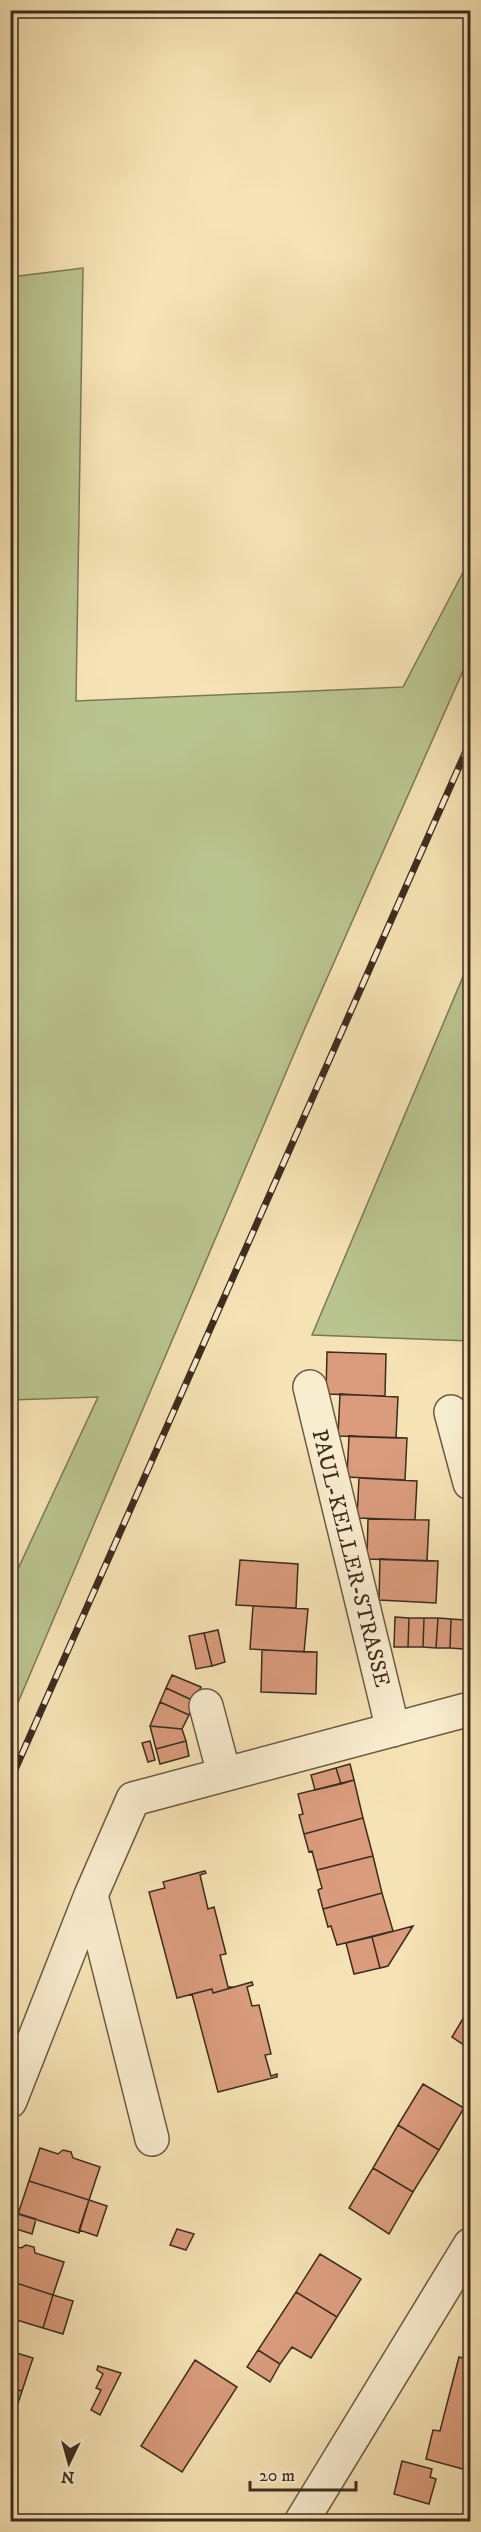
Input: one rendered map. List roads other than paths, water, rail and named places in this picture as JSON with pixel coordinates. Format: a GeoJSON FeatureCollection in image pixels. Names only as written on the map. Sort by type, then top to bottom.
{"type":"FeatureCollection","features":[{"type":"Feature","properties":{"kind":"street","name":"PAUL-KELLER-STRASSE"},"geometry":{"type":"LineString","coordinates":[[310,1387],[393,1730]]}},
{"type":"Feature","properties":{"kind":"street"},"geometry":{"type":"LineString","coordinates":[[451,1412],[471,1483]]}},
{"type":"Feature","properties":{"kind":"street"},"geometry":{"type":"LineString","coordinates":[[206,1706],[224,1774]]}},
{"type":"Feature","properties":{"kind":"street"},"geometry":{"type":"LineString","coordinates":[[10,2101],[91,1895],[133,1799],[471,1709]]}},
{"type":"Feature","properties":{"kind":"street"},"geometry":{"type":"LineString","coordinates":[[91,1895],[152,2139]]}},
{"type":"Feature","properties":{"kind":"street"},"geometry":{"type":"LineString","coordinates":[[301,2522],[471,2245]]}},
{"type":"Feature","properties":{"kind":"railway"},"geometry":{"type":"LineString","coordinates":[[10,1781],[470,742]]}}]}
